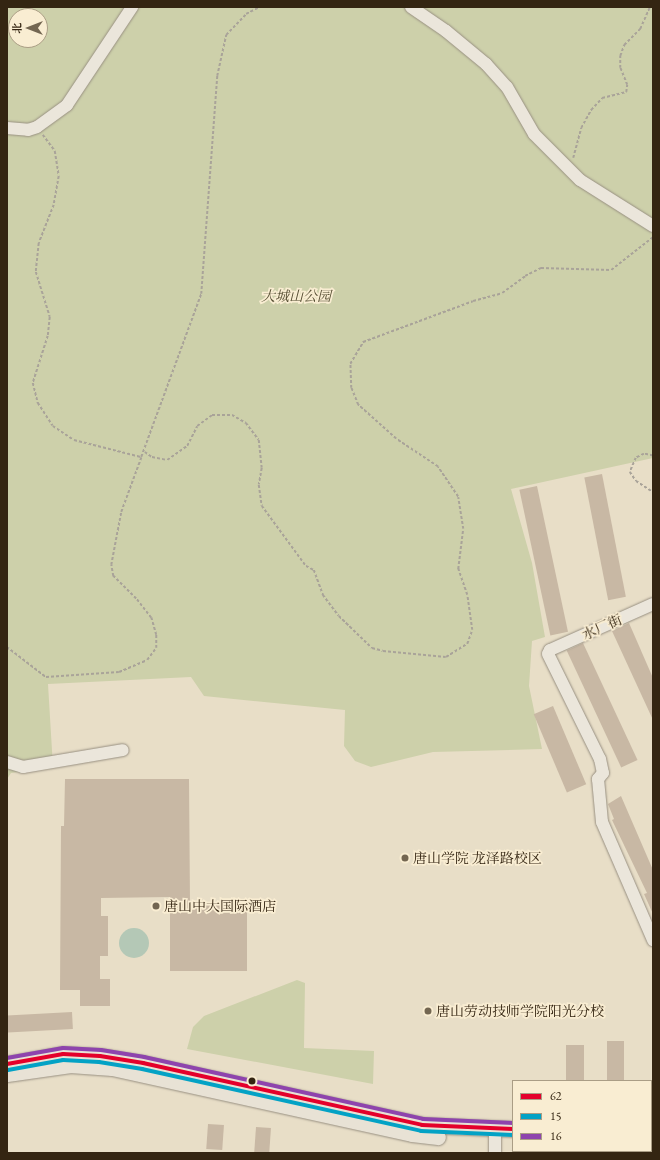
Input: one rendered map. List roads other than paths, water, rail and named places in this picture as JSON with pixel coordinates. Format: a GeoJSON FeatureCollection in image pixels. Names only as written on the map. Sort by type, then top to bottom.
{"type":"FeatureCollection","features":[{"type":"Feature","properties":{"kind":"main road"},"geometry":{"type":"LineString","coordinates":[[7,1064],[63,1054],[100,1056],[143,1062],[422,1125],[495,1134],[512,1138]]}},
{"type":"Feature","properties":{"kind":"main road"},"geometry":{"type":"LineString","coordinates":[[7,1074],[70,1066],[112,1068],[412,1134],[495,1134],[512,1129]]}},
{"type":"Feature","properties":{"kind":"street"},"geometry":{"type":"LineString","coordinates":[[7,128],[28,130],[37,127],[67,105],[132,7]]}},
{"type":"Feature","properties":{"kind":"street"},"geometry":{"type":"LineString","coordinates":[[411,7],[446,31],[486,64],[507,87],[534,134],[580,180],[653,226]]}},
{"type":"Feature","properties":{"kind":"street","name":"水厂街"},"geometry":{"type":"LineString","coordinates":[[653,604],[550,650],[548,654],[600,759],[603,773],[598,779],[602,822],[653,940]]}},
{"type":"Feature","properties":{"kind":"street"},"geometry":{"type":"LineString","coordinates":[[7,762],[23,767],[123,750]]}},
{"type":"Feature","properties":{"kind":"street"},"geometry":{"type":"LineString","coordinates":[[495,1134],[495,1153]]}},
{"type":"Feature","properties":{"kind":"place","name":"唐山学院 龙泽路校区"},"geometry":{"type":"Point","coordinates":[405,858]}},
{"type":"Feature","properties":{"kind":"place","name":"唐山中大国际酒店"},"geometry":{"type":"Point","coordinates":[156,906]}},
{"type":"Feature","properties":{"kind":"place","name":"唐山劳动技师学院阳光分校"},"geometry":{"type":"Point","coordinates":[428,1011]}},
{"type":"Feature","properties":{"kind":"park label","name":"大城山公园"},"geometry":{"type":"Point","coordinates":[296,296]}}]}
